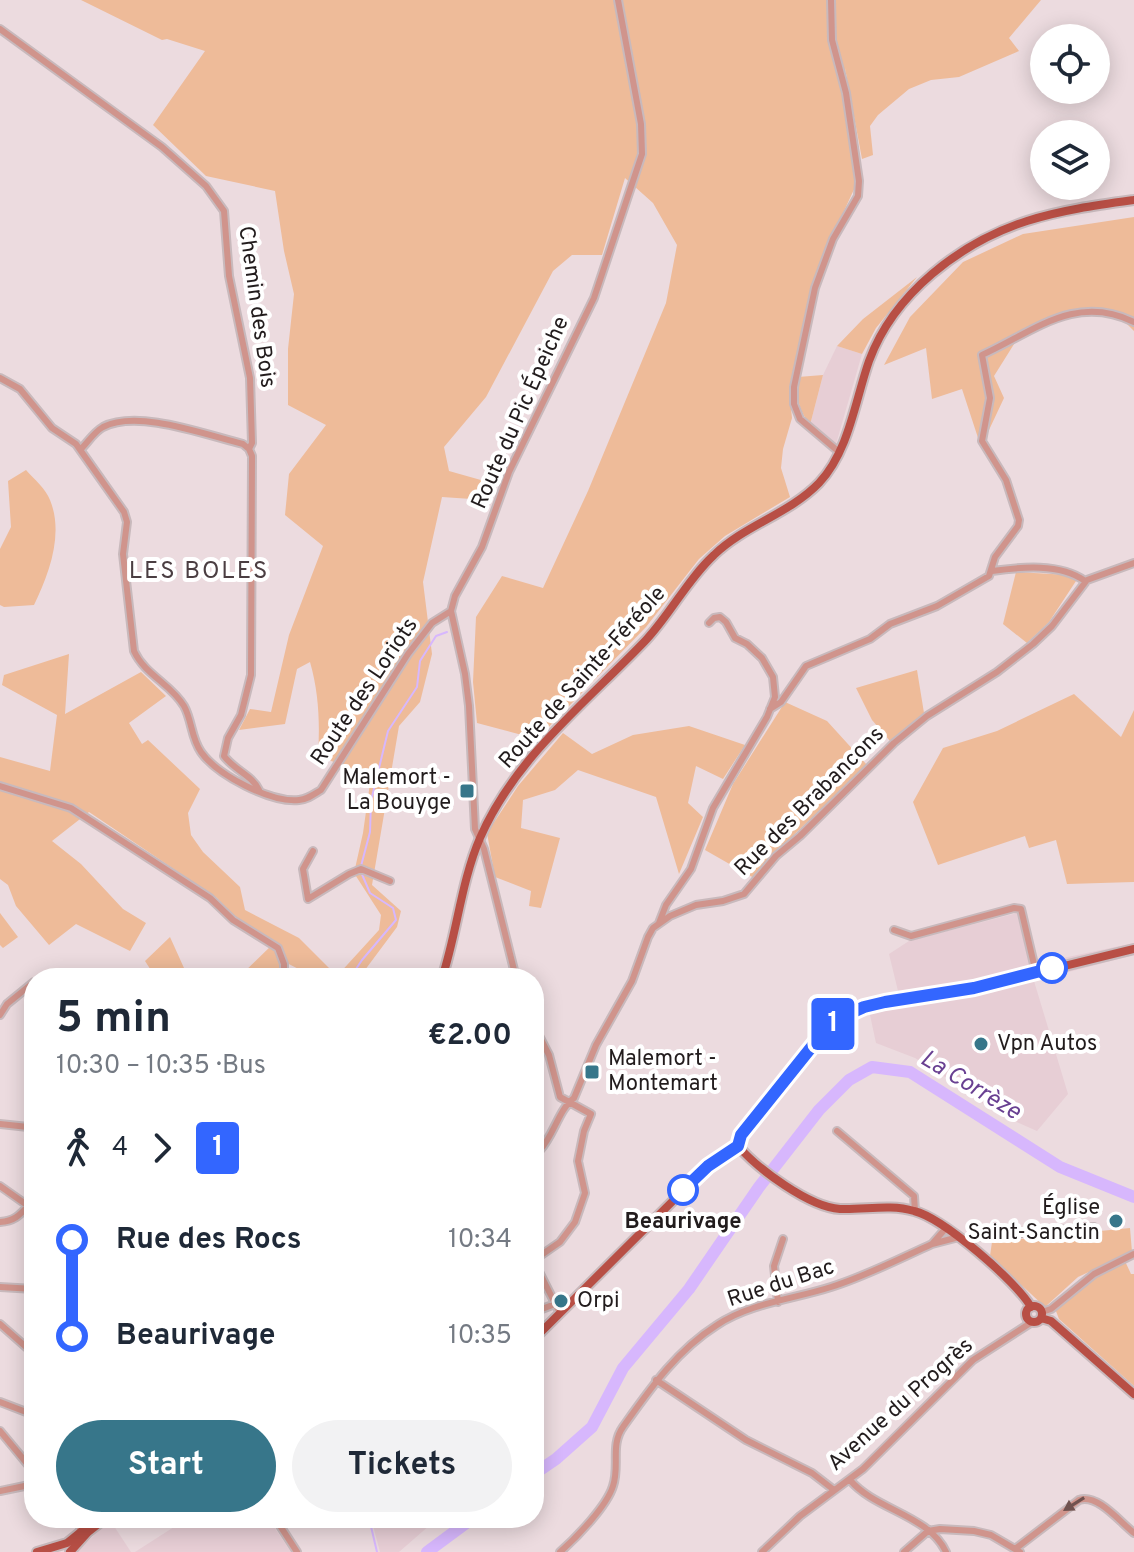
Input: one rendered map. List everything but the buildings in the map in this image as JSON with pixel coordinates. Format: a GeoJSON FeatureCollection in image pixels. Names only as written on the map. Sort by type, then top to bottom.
{"type":"FeatureCollection","features":[{"type":"Feature","properties":{"kind":"main road","name":"Route de Sainte-Féréole"},"geometry":{"type":"LineString","coordinates":[[445,968],[479,840],[523,767],[564,720],[648,638],[705,563],[733,540],[808,493],[832,467],[880,336],[907,299],[949,261],[995,233],[1060,212],[1134,200]]}},
{"type":"Feature","properties":{"kind":"main road"},"geometry":{"type":"LineString","coordinates":[[544,1326],[558,1308],[708,1166],[738,1146],[741,1135],[803,1056],[840,1018],[885,1002],[974,988],[1134,949]]}},
{"type":"Feature","properties":{"kind":"main road"},"geometry":{"type":"LineString","coordinates":[[738,1146],[796,1193],[823,1206],[838,1209],[894,1208],[915,1211],[937,1220],[1015,1288],[1031,1307],[1037,1307],[1042,1315],[1134,1394]]}},
{"type":"Feature","properties":{"kind":"main road"},"geometry":{"type":"LineString","coordinates":[[1031,1307],[1027,1316],[1032,1322],[1042,1315]]}},
{"type":"Feature","properties":{"kind":"main road"},"geometry":{"type":"LineString","coordinates":[[46,1551],[67,1543],[83,1528]]}},
{"type":"Feature","properties":{"kind":"main road"},"geometry":{"type":"LineString","coordinates":[[70,1552],[93,1528]]}},
{"type":"Feature","properties":{"kind":"street","name":"Route du Pic Épeiche"},"geometry":{"type":"LineString","coordinates":[[451,611],[455,596],[482,547],[509,472],[594,298],[642,154],[641,124],[618,0]]}},
{"type":"Feature","properties":{"kind":"street"},"geometry":{"type":"LineString","coordinates":[[831,0],[832,40],[846,93],[859,181],[858,196],[833,239],[815,288],[794,387],[794,404],[800,419],[839,452]]}},
{"type":"Feature","properties":{"kind":"street","name":"Chemin des Bois"},"geometry":{"type":"LineString","coordinates":[[0,29],[162,147],[206,186],[224,211],[229,276],[250,378],[252,443],[249,449],[252,456],[251,675],[241,715],[228,738],[224,756],[256,783],[259,790]]}},
{"type":"Feature","properties":{"kind":"street"},"geometry":{"type":"LineString","coordinates":[[770,709],[781,702],[806,666],[870,639],[890,624],[937,606],[975,586],[992,571],[995,557],[1018,526],[1019,520],[1006,480],[982,441],[990,398],[982,355],[1046,321],[1087,311],[1109,313],[1134,322]]}},
{"type":"Feature","properties":{"kind":"street","name":"Route des Loriots"},"geometry":{"type":"LineString","coordinates":[[0,378],[20,389],[52,428],[81,449],[124,512],[127,522],[123,554],[134,651],[139,663],[184,706],[200,751],[214,767],[230,778],[281,799],[309,798],[321,790],[408,654],[432,623],[451,611]]}},
{"type":"Feature","properties":{"kind":"street"},"geometry":{"type":"LineString","coordinates":[[81,449],[97,431],[128,420],[243,444],[249,449]]}},
{"type":"Feature","properties":{"kind":"street"},"geometry":{"type":"LineString","coordinates":[[992,571],[1016,568],[1068,571],[1085,581],[1134,563]]}},
{"type":"Feature","properties":{"kind":"street","name":"Rue des Brabancons"},"geometry":{"type":"LineString","coordinates":[[659,923],[696,905],[744,894],[776,856],[894,743],[927,716],[997,672],[1033,644],[1052,626],[1085,581]]}},
{"type":"Feature","properties":{"kind":"street"},"geometry":{"type":"LineString","coordinates":[[451,611],[468,695],[475,829],[484,849],[514,968]]}},
{"type":"Feature","properties":{"kind":"street"},"geometry":{"type":"LineString","coordinates":[[544,1144],[567,1103],[574,1098],[596,1045],[632,981],[648,937],[691,869],[713,808],[775,697],[773,677],[762,658],[735,638],[720,617],[709,623]]}},
{"type":"Feature","properties":{"kind":"street"},"geometry":{"type":"LineString","coordinates":[[0,786],[71,808],[210,898],[233,920],[278,948],[284,968]]}},
{"type":"Feature","properties":{"kind":"street"},"geometry":{"type":"LineString","coordinates":[[313,851],[303,869],[308,899],[361,869],[390,881]]}},
{"type":"Feature","properties":{"kind":"street"},"geometry":{"type":"LineString","coordinates":[[894,930],[911,936],[1014,908],[1021,909],[1036,973]]}},
{"type":"Feature","properties":{"kind":"street"},"geometry":{"type":"LineString","coordinates":[[0,1015],[7,1004],[24,990]]}},
{"type":"Feature","properties":{"kind":"street"},"geometry":{"type":"LineString","coordinates":[[544,1045],[560,1097],[591,1114],[578,1161],[585,1193],[575,1222],[560,1242],[544,1254]]}},
{"type":"Feature","properties":{"kind":"street"},"geometry":{"type":"LineString","coordinates":[[0,1124],[24,1127]]}},
{"type":"Feature","properties":{"kind":"street"},"geometry":{"type":"LineString","coordinates":[[837,1131],[914,1196],[915,1211]]}},
{"type":"Feature","properties":{"kind":"street"},"geometry":{"type":"LineString","coordinates":[[0,1186],[24,1203]]}},
{"type":"Feature","properties":{"kind":"street"},"geometry":{"type":"LineString","coordinates":[[0,1222],[10,1221],[24,1213]]}},
{"type":"Feature","properties":{"kind":"street","name":"Rue du Bac"},"geometry":{"type":"LineString","coordinates":[[560,1552],[596,1512],[613,1487],[615,1440],[656,1380],[716,1325],[739,1313],[865,1275],[932,1244],[975,1237],[1094,1227]]}},
{"type":"Feature","properties":{"kind":"street","name":"Rue du Bac"},"geometry":{"type":"LineString","coordinates":[[932,1244],[946,1228]]}},
{"type":"Feature","properties":{"kind":"street"},"geometry":{"type":"LineString","coordinates":[[778,1302],[774,1266],[783,1239]]}},
{"type":"Feature","properties":{"kind":"street"},"geometry":{"type":"LineString","coordinates":[[1042,1315],[1082,1281],[1134,1254]]}},
{"type":"Feature","properties":{"kind":"street"},"geometry":{"type":"LineString","coordinates":[[544,1281],[558,1308],[544,1310]]}},
{"type":"Feature","properties":{"kind":"street"},"geometry":{"type":"LineString","coordinates":[[0,1287],[24,1288]]}},
{"type":"Feature","properties":{"kind":"street","name":"Avenue du Progrès"},"geometry":{"type":"LineString","coordinates":[[762,1552],[800,1516],[876,1458],[973,1360],[1032,1322]]}},
{"type":"Feature","properties":{"kind":"street"},"geometry":{"type":"LineString","coordinates":[[0,1324],[24,1345]]}},
{"type":"Feature","properties":{"kind":"street"},"geometry":{"type":"LineString","coordinates":[[656,1380],[746,1440],[812,1473],[834,1490]]}},
{"type":"Feature","properties":{"kind":"street"},"geometry":{"type":"LineString","coordinates":[[0,1402],[24,1411]]}},
{"type":"Feature","properties":{"kind":"street"},"geometry":{"type":"LineString","coordinates":[[0,1431],[24,1460]]}},
{"type":"Feature","properties":{"kind":"street"},"geometry":{"type":"LineString","coordinates":[[850,1480],[862,1492],[928,1531],[946,1552]]}},
{"type":"Feature","properties":{"kind":"street"},"geometry":{"type":"LineString","coordinates":[[0,1491],[24,1486]]}},
{"type":"Feature","properties":{"kind":"street"},"geometry":{"type":"LineString","coordinates":[[905,1552],[928,1531],[974,1531],[991,1535],[1018,1550],[1075,1502],[1086,1497],[1134,1533]]}},
{"type":"Feature","properties":{"kind":"street"},"geometry":{"type":"LineString","coordinates":[[281,1528],[297,1552]]}},
{"type":"Feature","properties":{"kind":"shaded area"},"geometry":{"type":"Polygon","coordinates":[[[81,0],[1041,0],[1009,38],[1019,51],[959,77],[931,80],[909,89],[878,115],[870,126],[873,155],[862,159],[845,68],[856,185],[826,250],[808,303],[789,389],[792,418],[781,468],[790,497],[725,536],[699,559],[646,627],[537,739],[477,723],[473,682],[476,617],[502,576],[543,588],[588,491],[666,303],[677,245],[653,203],[625,178],[602,255],[572,255],[553,271],[486,397],[444,447],[449,471],[495,484],[486,500],[442,497],[423,582],[432,654],[420,702],[399,726],[372,885],[401,911],[397,927],[366,968],[344,968],[379,930],[381,915],[354,873],[371,776],[318,756],[318,709],[310,662],[297,669],[285,724],[239,730],[250,709],[271,712],[289,635],[323,546],[285,515],[289,474],[326,425],[288,405],[288,349],[294,294],[275,191],[206,176],[153,125],[205,51],[162,40],[81,0]]]}},
{"type":"Feature","properties":{"kind":"shaded area"},"geometry":{"type":"Polygon","coordinates":[[[1134,217],[1134,331],[1121,318],[1081,313],[1021,333],[994,376],[1004,398],[981,447],[962,389],[932,399],[926,348],[884,365],[910,317],[963,262],[1023,234],[1134,217]]]}},
{"type":"Feature","properties":{"kind":"shaded area"},"geometry":{"type":"Polygon","coordinates":[[[917,277],[876,328],[862,354],[837,346],[863,319],[917,277]]]}},
{"type":"Feature","properties":{"kind":"shaded area"},"geometry":{"type":"Polygon","coordinates":[[[837,346],[862,354],[836,444],[810,425],[823,375],[837,346]]]}},
{"type":"Feature","properties":{"kind":"shaded area"},"geometry":{"type":"Polygon","coordinates":[[[823,375],[810,425],[799,402],[798,377],[823,375]]]}},
{"type":"Feature","properties":{"kind":"shaded area"},"geometry":{"type":"Polygon","coordinates":[[[26,470],[50,500],[56,526],[53,554],[34,605],[4,607],[0,605],[0,549],[11,527],[8,481],[26,470]]]}},
{"type":"Feature","properties":{"kind":"shaded area"},"geometry":{"type":"Polygon","coordinates":[[[1016,572],[1069,575],[1076,581],[1049,622],[1027,643],[1003,624],[1016,572]]]}},
{"type":"Feature","properties":{"kind":"shaded area"},"geometry":{"type":"Polygon","coordinates":[[[69,654],[65,714],[141,672],[166,696],[129,723],[142,744],[148,740],[200,789],[188,813],[191,835],[203,852],[240,887],[245,910],[299,938],[329,968],[297,968],[281,960],[280,968],[248,968],[275,942],[235,917],[217,898],[89,812],[52,841],[81,864],[123,909],[146,923],[130,951],[76,924],[49,945],[16,906],[8,885],[0,879],[0,757],[50,771],[57,715],[2,685],[4,675],[69,654]]]}},
{"type":"Feature","properties":{"kind":"shaded area"},"geometry":{"type":"Polygon","coordinates":[[[917,670],[924,713],[890,741],[872,720],[856,688],[917,670]]]}},
{"type":"Feature","properties":{"kind":"shaded area"},"geometry":{"type":"Polygon","coordinates":[[[1074,694],[1121,737],[1134,710],[1134,882],[1067,884],[1056,840],[1029,848],[1025,836],[938,865],[913,802],[943,748],[997,731],[1074,694]]]}},
{"type":"Feature","properties":{"kind":"shaded area"},"geometry":{"type":"Polygon","coordinates":[[[785,702],[827,721],[867,765],[775,853],[754,878],[705,850],[733,784],[785,702]]]}},
{"type":"Feature","properties":{"kind":"shaded area"},"geometry":{"type":"Polygon","coordinates":[[[689,726],[745,745],[723,779],[696,766],[688,803],[703,817],[679,874],[656,797],[578,770],[555,790],[523,800],[521,828],[560,838],[541,908],[529,906],[531,891],[495,877],[487,833],[518,786],[563,733],[592,754],[633,735],[689,726]]]}},
{"type":"Feature","properties":{"kind":"shaded area"},"geometry":{"type":"Polygon","coordinates":[[[0,913],[18,937],[3,948],[0,945],[0,913]]]}},
{"type":"Feature","properties":{"kind":"shaded area"},"geometry":{"type":"Polygon","coordinates":[[[1017,913],[1030,965],[1134,943],[1134,955],[1034,981],[1068,1094],[1037,1131],[996,1113],[915,1058],[876,1043],[870,1015],[871,997],[898,991],[889,954],[909,941],[1017,913]]]}},
{"type":"Feature","properties":{"kind":"shaded area"},"geometry":{"type":"Polygon","coordinates":[[[170,937],[184,968],[150,968],[145,961],[170,937]]]}},
{"type":"Feature","properties":{"kind":"shaded area"},"geometry":{"type":"Polygon","coordinates":[[[1130,1228],[1132,1252],[1078,1277],[1045,1307],[990,1256],[992,1242],[1130,1228]]]}},
{"type":"Feature","properties":{"kind":"shaded area"},"geometry":{"type":"Polygon","coordinates":[[[1124,1259],[1131,1274],[1134,1274],[1134,1386],[1059,1319],[1054,1306],[1082,1281],[1124,1259]]]}},
{"type":"Feature","properties":{"kind":"shaded area"},"geometry":{"type":"Polygon","coordinates":[[[102,1528],[115,1528],[131,1552],[77,1552],[102,1528]]]}},
{"type":"Feature","properties":{"kind":"shaded area"},"geometry":{"type":"Polygon","coordinates":[[[172,1528],[275,1528],[291,1552],[135,1552],[172,1528]]]}},
{"type":"Feature","properties":{"kind":"shaded area"},"geometry":{"type":"Polygon","coordinates":[[[374,1528],[427,1528],[399,1552],[380,1552],[374,1528]]]}},
{"type":"Feature","properties":{"kind":"waterway"},"geometry":{"type":"LineString","coordinates":[[361,866],[370,832],[371,801],[388,731],[417,687],[420,661],[436,636],[447,632]]}},
{"type":"Feature","properties":{"kind":"waterway"},"geometry":{"type":"LineString","coordinates":[[357,968],[396,920],[393,908],[370,893],[361,872]]}},
{"type":"Feature","properties":{"kind":"waterway","name":"La Corrèze"},"geometry":{"type":"LineString","coordinates":[[544,1467],[592,1427],[623,1368],[689,1289],[759,1187],[819,1110],[849,1080],[872,1067],[910,1072],[1060,1167],[1134,1197]]}},
{"type":"Feature","properties":{"kind":"waterway"},"geometry":{"type":"LineString","coordinates":[[371,1528],[377,1552]]}},
{"type":"Feature","properties":{"kind":"waterway","name":"La Corrèze"},"geometry":{"type":"LineString","coordinates":[[427,1552],[459,1528]]}},
{"type":"Feature","properties":{"kind":"bus line","name":"1"},"geometry":{"type":"LineString","coordinates":[[683,1190],[708,1166],[738,1146],[741,1135],[803,1056],[840,1018],[885,1002],[974,988],[1052,968]]}},
{"type":"Feature","properties":{"kind":"place","name":"Malemort - La Bouyge"},"geometry":{"type":"Point","coordinates":[467,791]}},
{"type":"Feature","properties":{"kind":"place","name":"Vpn Autos"},"geometry":{"type":"Point","coordinates":[981,1044]}},
{"type":"Feature","properties":{"kind":"place","name":"Malemort - Montemart"},"geometry":{"type":"Point","coordinates":[592,1072]}},
{"type":"Feature","properties":{"kind":"place","name":"Beaurivage"},"geometry":{"type":"Point","coordinates":[683,1190]}},
{"type":"Feature","properties":{"kind":"place","name":"Église Saint-Sanctin"},"geometry":{"type":"Point","coordinates":[1116,1221]}},
{"type":"Feature","properties":{"kind":"place","name":"Orpi"},"geometry":{"type":"Point","coordinates":[561,1301]}},
{"type":"Feature","properties":{"kind":"district","name":"LES BOLES"},"geometry":{"type":"Point","coordinates":[199,572]}}]}
